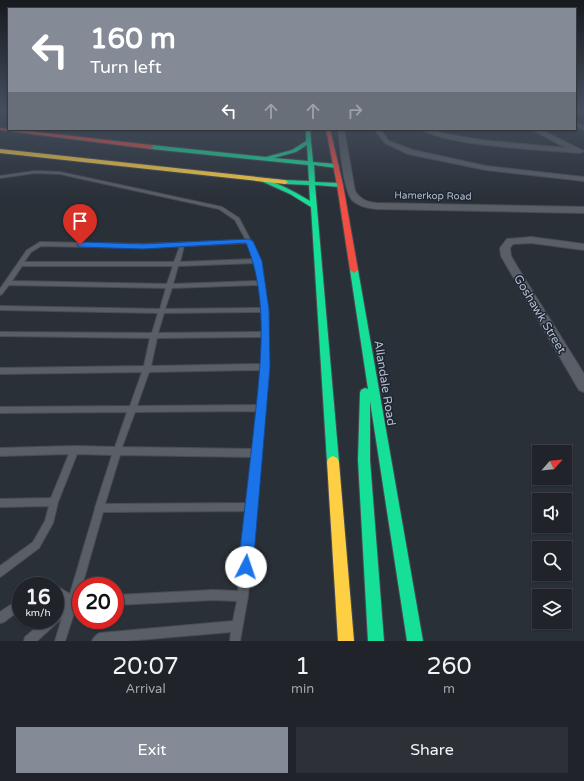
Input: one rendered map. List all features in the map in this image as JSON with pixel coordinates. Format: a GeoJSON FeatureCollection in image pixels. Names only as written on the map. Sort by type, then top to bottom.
{"type":"FeatureCollection","features":[{"type":"Feature","properties":{"kind":"main road"},"geometry":{"type":"LineString","coordinates":[[74,138],[336,166]]}},
{"type":"Feature","properties":{"kind":"main road"},"geometry":{"type":"LineString","coordinates":[[308,138],[346,641]]}},
{"type":"Feature","properties":{"kind":"main road","name":"Allandale Road"},"geometry":{"type":"LineString","coordinates":[[330,138],[340,185],[415,641]]}},
{"type":"Feature","properties":{"kind":"main road"},"geometry":{"type":"LineString","coordinates":[[268,158],[294,152],[308,142]]}},
{"type":"Feature","properties":{"kind":"main road"},"geometry":{"type":"LineString","coordinates":[[0,151],[264,181],[340,185]]}},
{"type":"Feature","properties":{"kind":"main road"},"geometry":{"type":"LineString","coordinates":[[264,181],[292,193],[314,206]]}},
{"type":"Feature","properties":{"kind":"main road"},"geometry":{"type":"LineString","coordinates":[[366,346],[364,460],[376,641]]}},
{"type":"Feature","properties":{"kind":"main road"},"geometry":{"type":"LineString","coordinates":[[342,588],[342,641]]}},
{"type":"Feature","properties":{"kind":"street","name":"Hamerkop Road"},"geometry":{"type":"LineString","coordinates":[[343,138],[351,191],[356,198],[364,204],[380,206],[584,210]]}},
{"type":"Feature","properties":{"kind":"street"},"geometry":{"type":"LineString","coordinates":[[384,138],[387,142],[411,152],[486,168],[584,179]]}},
{"type":"Feature","properties":{"kind":"street"},"geometry":{"type":"LineString","coordinates":[[457,138],[582,153]]}},
{"type":"Feature","properties":{"kind":"street"},"geometry":{"type":"LineString","coordinates":[[552,138],[582,153]]}},
{"type":"Feature","properties":{"kind":"street","name":"Goshawk Street"},"geometry":{"type":"LineString","coordinates":[[584,247],[531,240],[510,241],[505,248],[506,256],[513,269],[584,386]]}},
{"type":"Feature","properties":{"kind":"lane"},"geometry":{"type":"LineString","coordinates":[[0,178],[14,174],[35,172],[60,173],[220,208],[237,219],[249,241],[258,261],[265,310],[265,367],[243,596],[235,641]]}},
{"type":"Feature","properties":{"kind":"lane"},"geometry":{"type":"LineString","coordinates":[[0,293],[29,251],[40,244],[182,246],[249,241]]}},
{"type":"Feature","properties":{"kind":"lane"},"geometry":{"type":"LineString","coordinates":[[83,577],[99,508],[117,451],[147,368],[154,336],[178,264],[182,246]]}},
{"type":"Feature","properties":{"kind":"lane"},"geometry":{"type":"LineString","coordinates":[[21,264],[178,264],[258,261]]}},
{"type":"Feature","properties":{"kind":"lane"},"geometry":{"type":"LineString","coordinates":[[8,283],[170,286],[261,283]]}},
{"type":"Feature","properties":{"kind":"lane"},"geometry":{"type":"LineString","coordinates":[[0,308],[162,311],[265,310]]}},
{"type":"Feature","properties":{"kind":"lane"},"geometry":{"type":"LineString","coordinates":[[0,334],[154,336],[265,334]]}},
{"type":"Feature","properties":{"kind":"lane"},"geometry":{"type":"LineString","coordinates":[[0,371],[265,367]]}},
{"type":"Feature","properties":{"kind":"lane"},"geometry":{"type":"LineString","coordinates":[[0,410],[261,408]]}},
{"type":"Feature","properties":{"kind":"lane"},"geometry":{"type":"LineString","coordinates":[[0,452],[75,450],[256,453]]}},
{"type":"Feature","properties":{"kind":"lane"},"geometry":{"type":"LineString","coordinates":[[0,572],[36,545],[49,523],[54,502],[75,450]]}},
{"type":"Feature","properties":{"kind":"lane"},"geometry":{"type":"LineString","coordinates":[[0,503],[54,502]]}},
{"type":"Feature","properties":{"kind":"lane"},"geometry":{"type":"LineString","coordinates":[[99,508],[251,507]]}},
{"type":"Feature","properties":{"kind":"lane"},"geometry":{"type":"LineString","coordinates":[[124,600],[213,595],[243,596]]}},
{"type":"Feature","properties":{"kind":"lane"},"geometry":{"type":"LineString","coordinates":[[0,618],[12,609]]}},
{"type":"Feature","properties":{"kind":"lane"},"geometry":{"type":"LineString","coordinates":[[60,641],[72,613]]}},
{"type":"Feature","properties":{"kind":"lane"},"geometry":{"type":"LineString","coordinates":[[97,641],[100,638],[237,626]]}},
{"type":"Feature","properties":{"kind":"lane"},"geometry":{"type":"LineString","coordinates":[[29,641],[43,629]]}},
{"type":"Feature","properties":{"kind":"traffic: fast"},"geometry":{"type":"LineString","coordinates":[[309,138],[333,462]]}},
{"type":"Feature","properties":{"kind":"traffic: fast"},"geometry":{"type":"LineString","coordinates":[[268,158],[294,151],[308,142]]}},
{"type":"Feature","properties":{"kind":"traffic: fast"},"geometry":{"type":"LineString","coordinates":[[151,147],[336,166]]}},
{"type":"Feature","properties":{"kind":"traffic: fast"},"geometry":{"type":"LineString","coordinates":[[264,181],[292,193],[314,206]]}},
{"type":"Feature","properties":{"kind":"traffic: fast"},"geometry":{"type":"LineString","coordinates":[[285,182],[340,185]]}},
{"type":"Feature","properties":{"kind":"traffic: fast"},"geometry":{"type":"LineString","coordinates":[[354,270],[415,641]]}},
{"type":"Feature","properties":{"kind":"traffic: fast"},"geometry":{"type":"LineString","coordinates":[[365,393],[364,460],[376,641]]}},
{"type":"Feature","properties":{"kind":"traffic: slow"},"geometry":{"type":"LineString","coordinates":[[0,151],[285,182]]}},
{"type":"Feature","properties":{"kind":"traffic: slow"},"geometry":{"type":"LineString","coordinates":[[333,462],[346,641]]}},
{"type":"Feature","properties":{"kind":"traffic: jam"},"geometry":{"type":"LineString","coordinates":[[75,138],[151,147]]}},
{"type":"Feature","properties":{"kind":"traffic: jam"},"geometry":{"type":"LineString","coordinates":[[330,138],[340,185],[354,270]]}},
{"type":"Feature","properties":{"kind":"route"},"geometry":{"type":"LineString","coordinates":[[80,245],[182,246],[249,241],[258,261],[265,310],[265,367],[246,567]]}}]}
